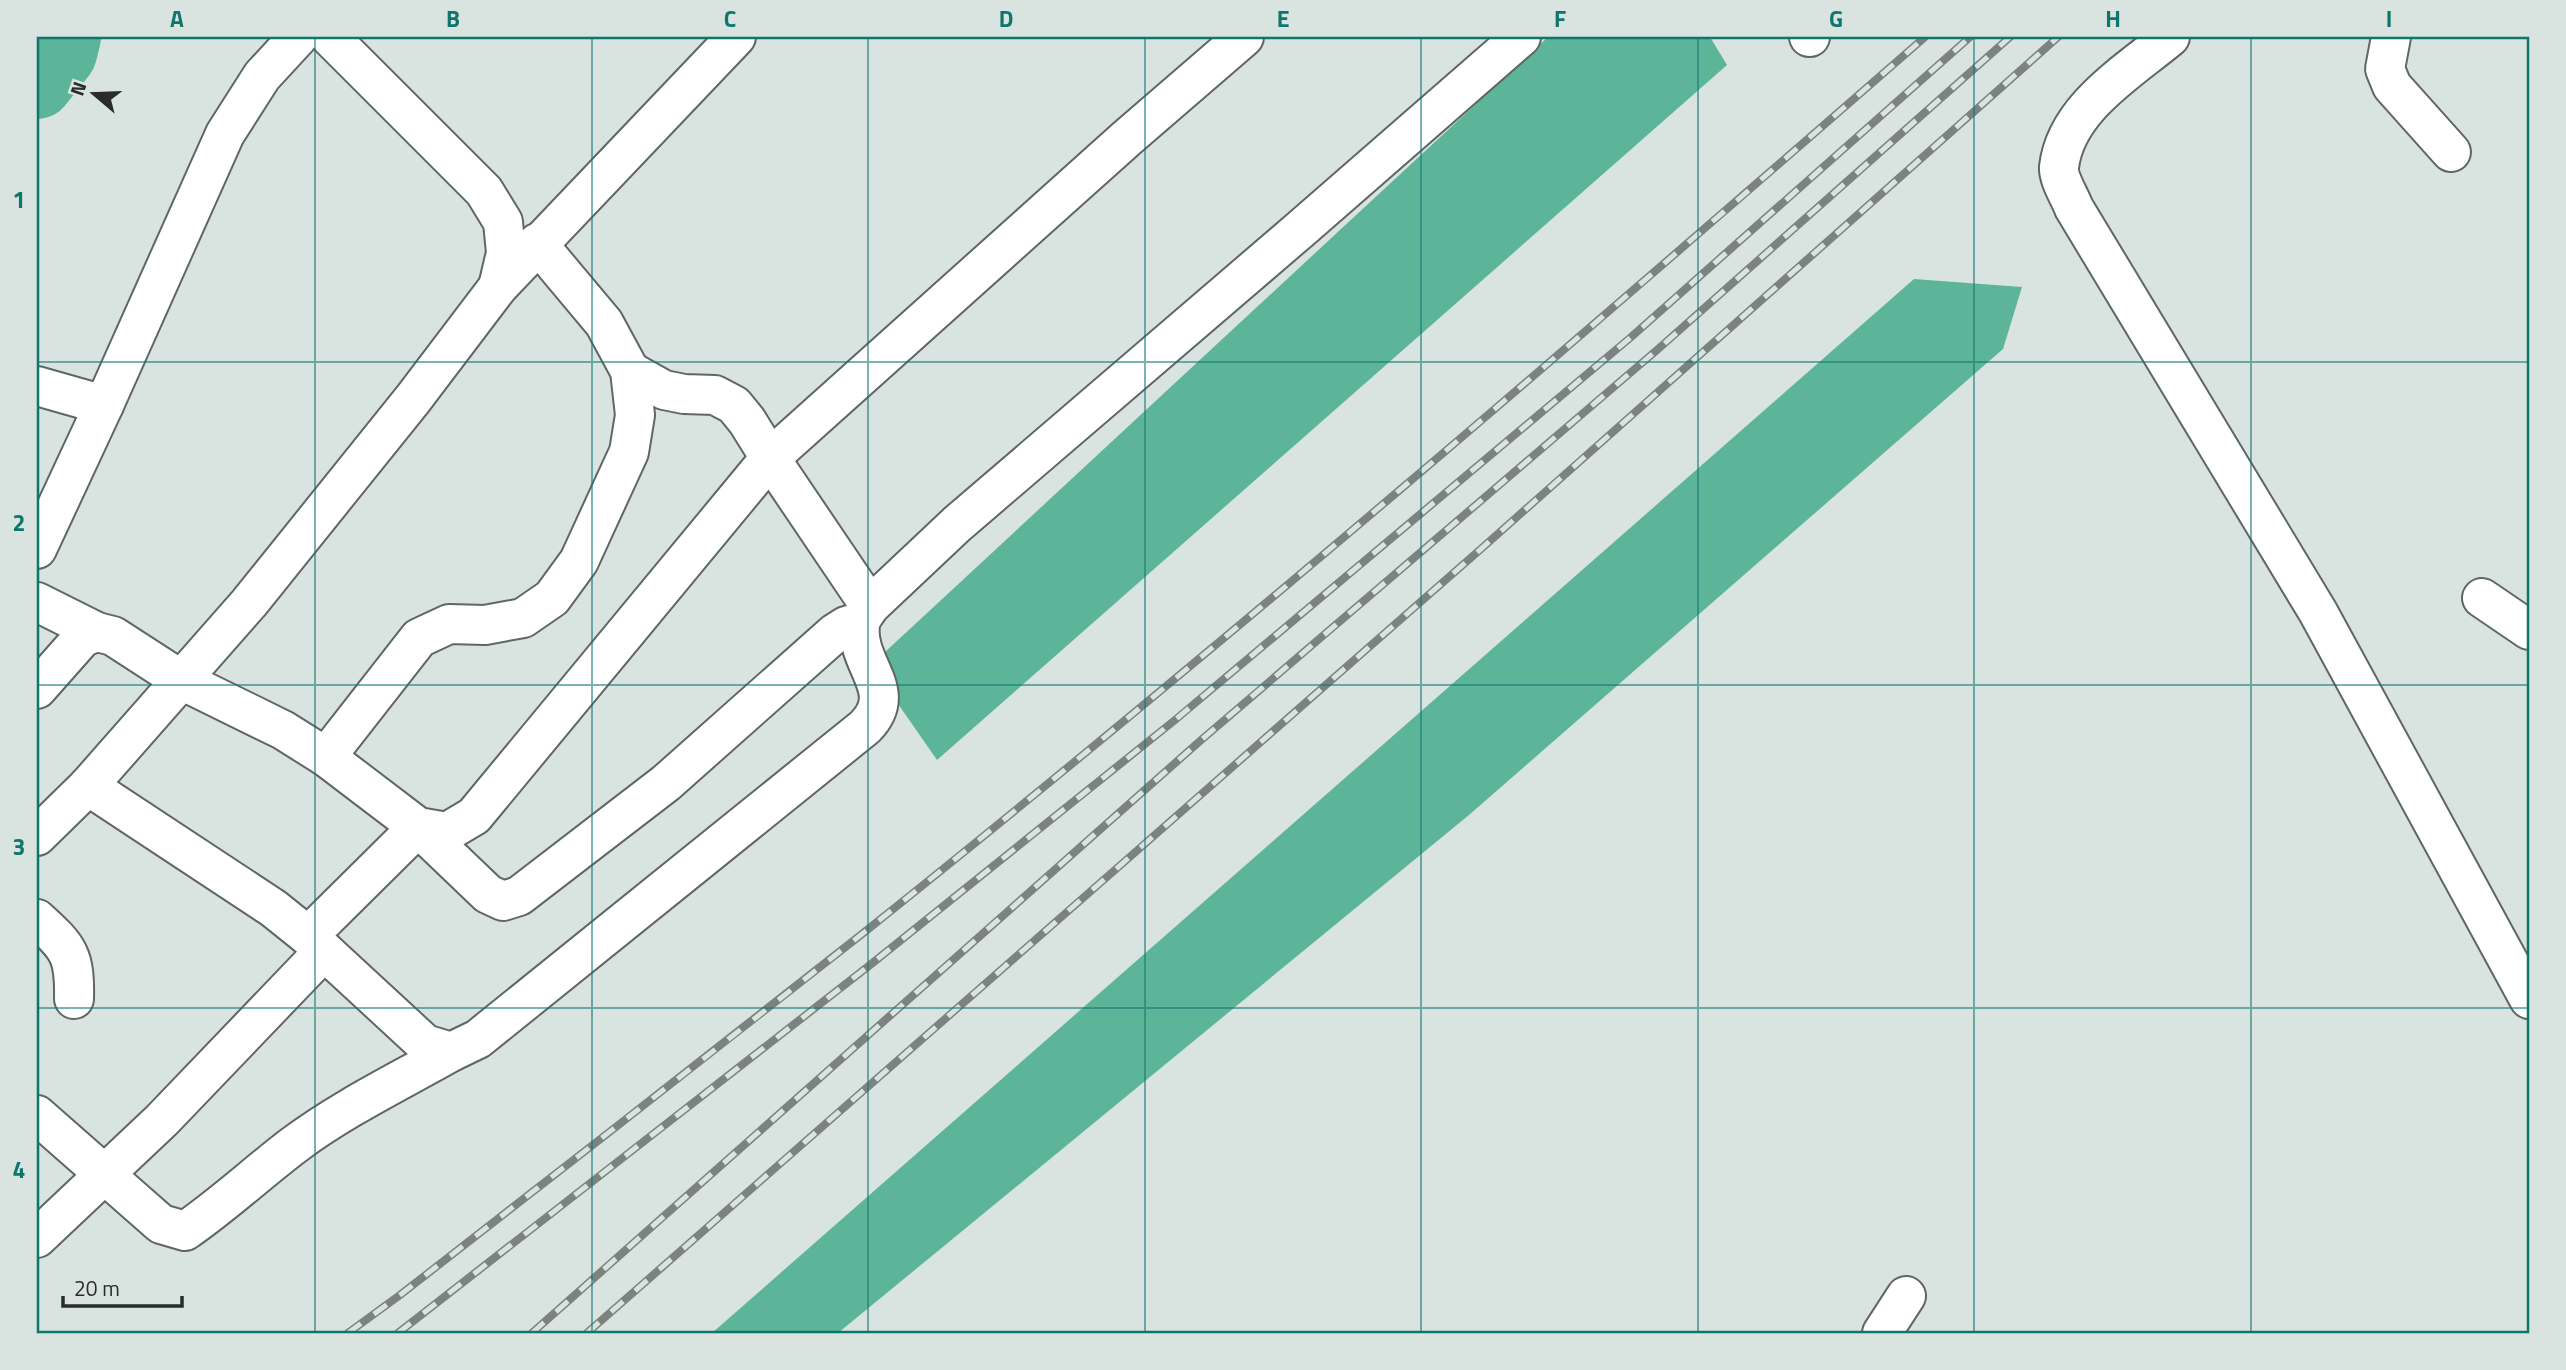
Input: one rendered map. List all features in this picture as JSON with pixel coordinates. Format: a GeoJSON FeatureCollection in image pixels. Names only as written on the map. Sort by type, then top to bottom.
{"type":"FeatureCollection","features":[{"type":"Feature","properties":{"kind":"street"},"geometry":{"type":"LineString","coordinates":[[37,548],[225,134],[262,76],[298,37]]}},
{"type":"Feature","properties":{"kind":"street"},"geometry":{"type":"LineString","coordinates":[[330,37],[484,191],[503,222],[506,253],[498,287]]}},
{"type":"Feature","properties":{"kind":"street"},"geometry":{"type":"LineString","coordinates":[[37,836],[88,786],[257,592],[413,399],[498,287],[736,37]]}},
{"type":"Feature","properties":{"kind":"street"},"geometry":{"type":"LineString","coordinates":[[418,827],[447,832],[474,816],[770,458],[1096,165],[1244,37]]}},
{"type":"Feature","properties":{"kind":"street"},"geometry":{"type":"LineString","coordinates":[[37,602],[97,632],[113,636],[181,680],[284,730],[326,757],[418,827],[488,894],[503,901],[519,896],[666,783],[835,633],[865,614],[957,524],[1521,37]]}},
{"type":"Feature","properties":{"kind":"street"},"geometry":{"type":"LineString","coordinates":[[2170,37],[2090,104],[2070,132],[2058,170],[2074,208],[2318,612],[2529,999]]}},
{"type":"Feature","properties":{"kind":"street"},"geometry":{"type":"LineString","coordinates":[[2391,37],[2385,69],[2392,86],[2451,152]]}},
{"type":"Feature","properties":{"kind":"street"},"geometry":{"type":"LineString","coordinates":[[326,757],[419,638],[449,624],[485,625],[523,618],[552,598],[579,561],[629,452],[635,415],[630,372],[604,323],[537,243]]}},
{"type":"Feature","properties":{"kind":"street"},"geometry":{"type":"LineString","coordinates":[[37,1115],[160,1224],[185,1231],[212,1213],[294,1144],[342,1113],[478,1039],[876,716],[881,701],[860,640],[865,614],[747,421],[734,405],[715,395],[664,390],[630,372]]}},
{"type":"Feature","properties":{"kind":"street"},"geometry":{"type":"LineString","coordinates":[[37,386],[104,405]]}},
{"type":"Feature","properties":{"kind":"street"},"geometry":{"type":"LineString","coordinates":[[2482,598],[2529,630]]}},
{"type":"Feature","properties":{"kind":"street"},"geometry":{"type":"LineString","coordinates":[[37,689],[83,637],[97,632]]}},
{"type":"Feature","properties":{"kind":"street"},"geometry":{"type":"LineString","coordinates":[[88,786],[273,908],[425,1044],[451,1052]]}},
{"type":"Feature","properties":{"kind":"street"},"geometry":{"type":"LineString","coordinates":[[37,1238],[210,1072],[418,827]]}},
{"type":"Feature","properties":{"kind":"street"},"geometry":{"type":"LineString","coordinates":[[37,919],[63,942],[75,969],[74,999]]}},
{"type":"Feature","properties":{"kind":"street"},"geometry":{"type":"LineString","coordinates":[[1882,1333],[1906,1296]]}},
{"type":"Feature","properties":{"kind":"shaded area"},"geometry":{"type":"Polygon","coordinates":[[[1548,37],[1710,37],[1727,65],[937,760],[871,665],[1548,37]]]}},
{"type":"Feature","properties":{"kind":"shaded area"},"geometry":{"type":"Polygon","coordinates":[[[1914,279],[2022,287],[2003,349],[1469,815],[838,1333],[712,1333],[1914,279]]]}},
{"type":"Feature","properties":{"kind":"waterway"},"geometry":{"type":"LineString","coordinates":[[37,83],[61,53],[65,37]]}},
{"type":"Feature","properties":{"kind":"railway"},"geometry":{"type":"LineString","coordinates":[[348,1333],[862,934],[1132,715],[1531,378],[1925,37]]}},
{"type":"Feature","properties":{"kind":"railway"},"geometry":{"type":"LineString","coordinates":[[398,1333],[870,965],[1175,720],[1630,338],[1970,37]]}},
{"type":"Feature","properties":{"kind":"railway"},"geometry":{"type":"LineString","coordinates":[[532,1333],[1200,741],[1657,350],[2010,37]]}},
{"type":"Feature","properties":{"kind":"railway"},"geometry":{"type":"LineString","coordinates":[[587,1333],[1482,548],[2058,37]]}}]}
